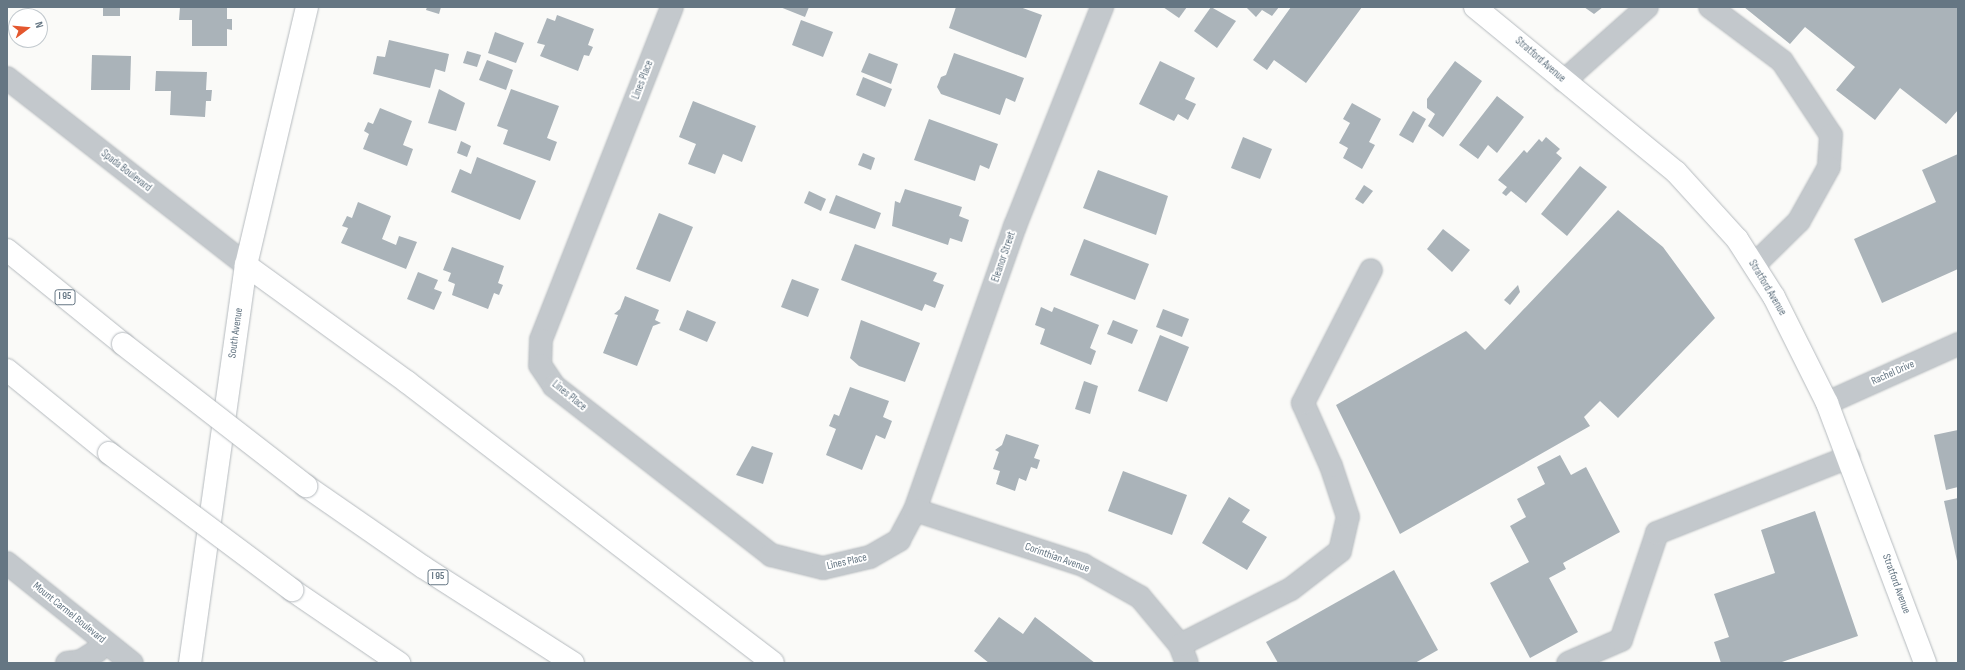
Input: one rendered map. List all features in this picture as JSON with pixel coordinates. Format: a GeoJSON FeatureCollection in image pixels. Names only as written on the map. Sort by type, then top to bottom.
{"type":"FeatureCollection","features":[{"type":"Feature","properties":{"kind":"main road","name":"South Avenue"},"geometry":{"type":"LineString","coordinates":[[190,663],[246,265],[307,7]]}},
{"type":"Feature","properties":{"kind":"main road","name":"Stratford Avenue"},"geometry":{"type":"LineString","coordinates":[[1476,7],[1676,172],[1732,234],[1754,265],[1827,403],[1849,457],[1925,663]]}},
{"type":"Feature","properties":{"kind":"main road","name":"I 95"},"geometry":{"type":"LineString","coordinates":[[7,250],[123,344],[306,486],[423,566],[573,663]]}},
{"type":"Feature","properties":{"kind":"main road"},"geometry":{"type":"LineString","coordinates":[[246,265],[413,387],[773,663]]}},
{"type":"Feature","properties":{"kind":"main road"},"geometry":{"type":"LineString","coordinates":[[7,370],[109,453],[292,590],[399,663]]}},
{"type":"Feature","properties":{"kind":"street","name":"Lines Place"},"geometry":{"type":"LineString","coordinates":[[672,7],[541,340],[538,354],[545,376],[771,555],[823,568],[870,557],[899,540],[915,510]]}},
{"type":"Feature","properties":{"kind":"street","name":"Eleanor Street"},"geometry":{"type":"LineString","coordinates":[[915,510],[1015,226],[1102,7]]}},
{"type":"Feature","properties":{"kind":"street"},"geometry":{"type":"LineString","coordinates":[[1564,81],[1647,7]]}},
{"type":"Feature","properties":{"kind":"street"},"geometry":{"type":"LineString","coordinates":[[1710,7],[1782,61],[1831,135],[1829,167],[1799,221],[1754,265]]}},
{"type":"Feature","properties":{"kind":"street","name":"Spada Boulevard"},"geometry":{"type":"LineString","coordinates":[[7,78],[246,265]]}},
{"type":"Feature","properties":{"kind":"street"},"geometry":{"type":"LineString","coordinates":[[1184,654],[1291,589],[1340,551],[1348,517],[1331,466],[1303,403],[1372,270]]}},
{"type":"Feature","properties":{"kind":"street","name":"Rachel Drive"},"geometry":{"type":"LineString","coordinates":[[1827,403],[1958,344]]}},
{"type":"Feature","properties":{"kind":"street"},"geometry":{"type":"LineString","coordinates":[[1568,663],[1621,640],[1657,533],[1849,457]]}},
{"type":"Feature","properties":{"kind":"street","name":"Corinthian Avenue"},"geometry":{"type":"LineString","coordinates":[[915,510],[1083,566],[1140,597],[1184,654]]}},
{"type":"Feature","properties":{"kind":"street","name":"Mount Carmel Boulevard"},"geometry":{"type":"LineString","coordinates":[[7,563],[102,641],[132,663]]}},
{"type":"Feature","properties":{"kind":"street"},"geometry":{"type":"LineString","coordinates":[[67,663],[81,661],[97,652],[102,641]]}},
{"type":"Feature","properties":{"kind":"building"},"geometry":{"type":"Polygon","coordinates":[[[103,7],[120,7],[120,16],[103,16],[103,7]]]}},
{"type":"Feature","properties":{"kind":"building"},"geometry":{"type":"Polygon","coordinates":[[[180,7],[227,7],[227,19],[232,19],[232,30],[227,29],[227,46],[192,46],[192,20],[179,20],[180,7]]]}},
{"type":"Feature","properties":{"kind":"building"},"geometry":{"type":"Polygon","coordinates":[[[427,7],[441,7],[439,14],[426,10],[427,7]]]}},
{"type":"Feature","properties":{"kind":"building"},"geometry":{"type":"Polygon","coordinates":[[[780,7],[809,7],[805,17],[780,7]]]}},
{"type":"Feature","properties":{"kind":"building"},"geometry":{"type":"Polygon","coordinates":[[[956,7],[1020,7],[1042,15],[1026,58],[949,28],[956,7]]]}},
{"type":"Feature","properties":{"kind":"building"},"geometry":{"type":"Polygon","coordinates":[[[1163,7],[1187,7],[1179,18],[1163,7]]]}},
{"type":"Feature","properties":{"kind":"building"},"geometry":{"type":"Polygon","coordinates":[[[1211,7],[1236,21],[1217,48],[1194,31],[1211,7]]]}},
{"type":"Feature","properties":{"kind":"building"},"geometry":{"type":"Polygon","coordinates":[[[1246,7],[1279,7],[1272,16],[1262,10],[1256,17],[1246,7]]]}},
{"type":"Feature","properties":{"kind":"building"},"geometry":{"type":"Polygon","coordinates":[[[1291,7],[1362,7],[1306,83],[1274,60],[1267,70],[1253,60],[1291,7]]]}},
{"type":"Feature","properties":{"kind":"building"},"geometry":{"type":"Polygon","coordinates":[[[1584,7],[1603,7],[1594,14],[1584,7]]]}},
{"type":"Feature","properties":{"kind":"building"},"geometry":{"type":"Polygon","coordinates":[[[1744,7],[1958,7],[1958,110],[1946,124],[1900,88],[1875,120],[1836,90],[1855,67],[1805,27],[1790,44],[1744,7]]]}},
{"type":"Feature","properties":{"kind":"building"},"geometry":{"type":"Polygon","coordinates":[[[557,15],[594,29],[588,45],[593,47],[589,56],[584,55],[578,71],[540,56],[545,45],[537,43],[547,18],[555,21],[557,15]]]}},
{"type":"Feature","properties":{"kind":"building"},"geometry":{"type":"Polygon","coordinates":[[[801,20],[833,32],[823,57],[792,45],[801,20]]]}},
{"type":"Feature","properties":{"kind":"building"},"geometry":{"type":"Polygon","coordinates":[[[495,32],[524,43],[516,63],[488,53],[495,32]]]}},
{"type":"Feature","properties":{"kind":"building"},"geometry":{"type":"Polygon","coordinates":[[[389,40],[449,54],[445,72],[435,69],[430,88],[373,74],[377,56],[385,57],[389,40]]]}},
{"type":"Feature","properties":{"kind":"building"},"geometry":{"type":"Polygon","coordinates":[[[467,51],[481,55],[477,67],[463,63],[467,51]]]}},
{"type":"Feature","properties":{"kind":"building"},"geometry":{"type":"Polygon","coordinates":[[[869,53],[898,64],[891,84],[861,72],[869,53]]]}},
{"type":"Feature","properties":{"kind":"building"},"geometry":{"type":"Polygon","coordinates":[[[954,53],[1024,78],[1015,102],[1006,98],[1000,115],[941,94],[937,87],[941,77],[946,75],[954,53]]]}},
{"type":"Feature","properties":{"kind":"building"},"geometry":{"type":"Polygon","coordinates":[[[92,55],[131,56],[130,90],[91,90],[92,55]]]}},
{"type":"Feature","properties":{"kind":"building"},"geometry":{"type":"Polygon","coordinates":[[[487,60],[513,70],[506,90],[479,80],[487,60]]]}},
{"type":"Feature","properties":{"kind":"building"},"geometry":{"type":"Polygon","coordinates":[[[1160,61],[1195,78],[1185,99],[1196,104],[1188,120],[1178,114],[1174,121],[1139,104],[1160,61]]]}},
{"type":"Feature","properties":{"kind":"building"},"geometry":{"type":"Polygon","coordinates":[[[1455,61],[1482,81],[1443,137],[1428,126],[1435,114],[1427,108],[1427,99],[1455,61]]]}},
{"type":"Feature","properties":{"kind":"building"},"geometry":{"type":"Polygon","coordinates":[[[156,71],[207,72],[206,90],[212,90],[211,101],[206,101],[205,117],[170,115],[171,91],[155,91],[156,71]]]}},
{"type":"Feature","properties":{"kind":"building"},"geometry":{"type":"Polygon","coordinates":[[[863,77],[892,89],[885,107],[856,95],[863,77]]]}},
{"type":"Feature","properties":{"kind":"building"},"geometry":{"type":"Polygon","coordinates":[[[439,89],[465,103],[456,131],[428,123],[439,89]]]}},
{"type":"Feature","properties":{"kind":"building"},"geometry":{"type":"Polygon","coordinates":[[[511,89],[559,106],[547,138],[557,142],[550,161],[503,144],[508,130],[497,126],[511,89]]]}},
{"type":"Feature","properties":{"kind":"building"},"geometry":{"type":"Polygon","coordinates":[[[1497,96],[1524,117],[1497,153],[1488,145],[1478,159],[1459,145],[1497,96]]]}},
{"type":"Feature","properties":{"kind":"building"},"geometry":{"type":"Polygon","coordinates":[[[693,101],[756,126],[742,162],[723,154],[715,174],[688,164],[696,144],[679,137],[693,101]]]}},
{"type":"Feature","properties":{"kind":"building"},"geometry":{"type":"Polygon","coordinates":[[[1352,103],[1381,119],[1369,142],[1375,145],[1362,169],[1343,158],[1348,148],[1339,143],[1350,123],[1343,119],[1352,103]]]}},
{"type":"Feature","properties":{"kind":"building"},"geometry":{"type":"Polygon","coordinates":[[[380,108],[412,121],[403,145],[413,149],[407,166],[363,149],[369,134],[364,131],[368,122],[373,124],[380,108]]]}},
{"type":"Feature","properties":{"kind":"building"},"geometry":{"type":"Polygon","coordinates":[[[1413,111],[1426,119],[1413,143],[1399,135],[1413,111]]]}},
{"type":"Feature","properties":{"kind":"building"},"geometry":{"type":"Polygon","coordinates":[[[929,119],[998,144],[989,169],[980,165],[975,181],[914,160],[929,119]]]}},
{"type":"Feature","properties":{"kind":"building"},"geometry":{"type":"Polygon","coordinates":[[[1243,137],[1272,149],[1260,179],[1231,168],[1243,137]]]}},
{"type":"Feature","properties":{"kind":"building"},"geometry":{"type":"Polygon","coordinates":[[[1546,137],[1560,149],[1556,153],[1562,158],[1526,203],[1511,191],[1506,196],[1502,193],[1507,187],[1498,180],[1524,150],[1527,153],[1539,139],[1542,142],[1546,137]]]}},
{"type":"Feature","properties":{"kind":"building"},"geometry":{"type":"Polygon","coordinates":[[[461,141],[471,146],[467,157],[457,153],[461,141]]]}},
{"type":"Feature","properties":{"kind":"building"},"geometry":{"type":"Polygon","coordinates":[[[863,153],[875,158],[871,170],[858,165],[863,153]]]}},
{"type":"Feature","properties":{"kind":"building"},"geometry":{"type":"Polygon","coordinates":[[[1958,154],[1958,269],[1882,303],[1854,239],[1936,202],[1922,170],[1958,154]]]}},
{"type":"Feature","properties":{"kind":"building"},"geometry":{"type":"Polygon","coordinates":[[[477,157],[536,181],[520,220],[451,192],[460,169],[471,174],[477,157]]]}},
{"type":"Feature","properties":{"kind":"building"},"geometry":{"type":"Polygon","coordinates":[[[1580,166],[1607,187],[1567,236],[1541,214],[1580,166]]]}},
{"type":"Feature","properties":{"kind":"building"},"geometry":{"type":"Polygon","coordinates":[[[1098,170],[1168,196],[1156,235],[1083,208],[1098,170]]]}},
{"type":"Feature","properties":{"kind":"building"},"geometry":{"type":"Polygon","coordinates":[[[1364,185],[1373,191],[1363,204],[1355,199],[1364,185]]]}},
{"type":"Feature","properties":{"kind":"building"},"geometry":{"type":"Polygon","coordinates":[[[905,189],[962,207],[959,216],[969,220],[962,242],[950,238],[948,245],[892,226],[895,201],[900,203],[905,189]]]}},
{"type":"Feature","properties":{"kind":"building"},"geometry":{"type":"Polygon","coordinates":[[[809,191],[826,199],[821,211],[804,203],[809,191]]]}},
{"type":"Feature","properties":{"kind":"building"},"geometry":{"type":"Polygon","coordinates":[[[836,195],[881,213],[875,229],[829,213],[836,195]]]}},
{"type":"Feature","properties":{"kind":"building"},"geometry":{"type":"Polygon","coordinates":[[[358,202],[391,216],[382,239],[396,245],[399,236],[417,242],[406,269],[341,243],[348,228],[342,226],[347,216],[352,218],[358,202]]]}},
{"type":"Feature","properties":{"kind":"building"},"geometry":{"type":"Polygon","coordinates":[[[1618,210],[1663,247],[1715,318],[1618,418],[1600,401],[1584,417],[1590,426],[1400,534],[1336,405],[1466,331],[1485,350],[1618,210]]]}},
{"type":"Feature","properties":{"kind":"building"},"geometry":{"type":"Polygon","coordinates":[[[659,213],[693,227],[670,282],[636,269],[659,213]]]}},
{"type":"Feature","properties":{"kind":"building"},"geometry":{"type":"Polygon","coordinates":[[[1443,229],[1470,250],[1452,272],[1427,249],[1443,229]]]}},
{"type":"Feature","properties":{"kind":"building"},"geometry":{"type":"Polygon","coordinates":[[[1084,239],[1149,264],[1135,300],[1070,275],[1084,239]]]}},
{"type":"Feature","properties":{"kind":"building"},"geometry":{"type":"Polygon","coordinates":[[[855,244],[937,273],[933,281],[944,285],[935,308],[925,304],[922,311],[841,280],[855,244]]]}},
{"type":"Feature","properties":{"kind":"building"},"geometry":{"type":"Polygon","coordinates":[[[452,247],[504,266],[498,283],[503,285],[499,295],[494,293],[488,309],[452,295],[455,284],[448,281],[451,273],[443,270],[452,247]]]}},
{"type":"Feature","properties":{"kind":"building"},"geometry":{"type":"Polygon","coordinates":[[[418,272],[438,280],[434,289],[442,292],[434,310],[407,299],[418,272]]]}},
{"type":"Feature","properties":{"kind":"building"},"geometry":{"type":"Polygon","coordinates":[[[792,279],[819,289],[808,317],[781,307],[792,279]]]}},
{"type":"Feature","properties":{"kind":"building"},"geometry":{"type":"Polygon","coordinates":[[[1518,285],[1520,292],[1510,305],[1504,300],[1518,285]]]}},
{"type":"Feature","properties":{"kind":"building"},"geometry":{"type":"Polygon","coordinates":[[[625,296],[659,310],[655,320],[661,323],[653,326],[637,366],[603,353],[618,315],[614,314],[620,309],[625,296]]]}},
{"type":"Feature","properties":{"kind":"building"},"geometry":{"type":"Polygon","coordinates":[[[1041,307],[1052,312],[1054,307],[1099,325],[1090,348],[1096,351],[1091,365],[1040,344],[1045,329],[1035,325],[1041,307]]]}},
{"type":"Feature","properties":{"kind":"building"},"geometry":{"type":"Polygon","coordinates":[[[1163,309],[1189,319],[1182,337],[1156,327],[1163,309]]]}},
{"type":"Feature","properties":{"kind":"building"},"geometry":{"type":"Polygon","coordinates":[[[687,310],[716,322],[707,342],[679,330],[687,310]]]}},
{"type":"Feature","properties":{"kind":"building"},"geometry":{"type":"Polygon","coordinates":[[[861,320],[920,343],[905,382],[859,366],[850,358],[861,320]]]}},
{"type":"Feature","properties":{"kind":"building"},"geometry":{"type":"Polygon","coordinates":[[[1113,320],[1138,330],[1132,344],[1107,334],[1113,320]]]}},
{"type":"Feature","properties":{"kind":"building"},"geometry":{"type":"Polygon","coordinates":[[[1160,335],[1189,347],[1167,402],[1138,391],[1160,335]]]}},
{"type":"Feature","properties":{"kind":"building"},"geometry":{"type":"Polygon","coordinates":[[[1084,381],[1098,386],[1090,414],[1075,409],[1084,381]]]}},
{"type":"Feature","properties":{"kind":"building"},"geometry":{"type":"Polygon","coordinates":[[[850,387],[889,401],[883,417],[892,421],[885,439],[876,435],[862,470],[826,455],[836,429],[829,426],[834,414],[839,416],[850,387]]]}},
{"type":"Feature","properties":{"kind":"building"},"geometry":{"type":"Polygon","coordinates":[[[1958,430],[1958,487],[1946,490],[1934,435],[1958,430]]]}},
{"type":"Feature","properties":{"kind":"building"},"geometry":{"type":"Polygon","coordinates":[[[1006,434],[1039,445],[1034,458],[1040,460],[1037,469],[1031,467],[1026,481],[1019,478],[1015,491],[996,484],[1000,471],[993,469],[999,452],[995,450],[1002,445],[1006,434]]]}},
{"type":"Feature","properties":{"kind":"building"},"geometry":{"type":"Polygon","coordinates":[[[752,446],[773,453],[763,484],[736,475],[752,446]]]}},
{"type":"Feature","properties":{"kind":"building"},"geometry":{"type":"Polygon","coordinates":[[[1560,455],[1571,475],[1586,467],[1620,532],[1563,563],[1566,569],[1549,578],[1578,632],[1530,658],[1490,583],[1529,562],[1510,526],[1526,517],[1517,499],[1545,484],[1537,467],[1560,455]]]}},
{"type":"Feature","properties":{"kind":"building"},"geometry":{"type":"Polygon","coordinates":[[[1123,471],[1187,495],[1172,535],[1108,511],[1123,471]]]}},
{"type":"Feature","properties":{"kind":"building"},"geometry":{"type":"Polygon","coordinates":[[[1229,497],[1250,510],[1242,522],[1267,537],[1247,570],[1202,543],[1229,497]]]}},
{"type":"Feature","properties":{"kind":"building"},"geometry":{"type":"Polygon","coordinates":[[[1958,498],[1958,561],[1957,561],[1944,501],[1958,498]]]}},
{"type":"Feature","properties":{"kind":"building"},"geometry":{"type":"Polygon","coordinates":[[[1815,511],[1858,636],[1779,663],[1721,663],[1714,642],[1729,637],[1714,594],[1775,573],[1761,530],[1815,511]]]}},
{"type":"Feature","properties":{"kind":"building"},"geometry":{"type":"Polygon","coordinates":[[[1394,570],[1438,650],[1415,663],[1278,663],[1266,642],[1394,570]]]}},
{"type":"Feature","properties":{"kind":"building"},"geometry":{"type":"Polygon","coordinates":[[[999,617],[1023,634],[1035,617],[1095,663],[989,663],[974,651],[999,617]]]}}]}
